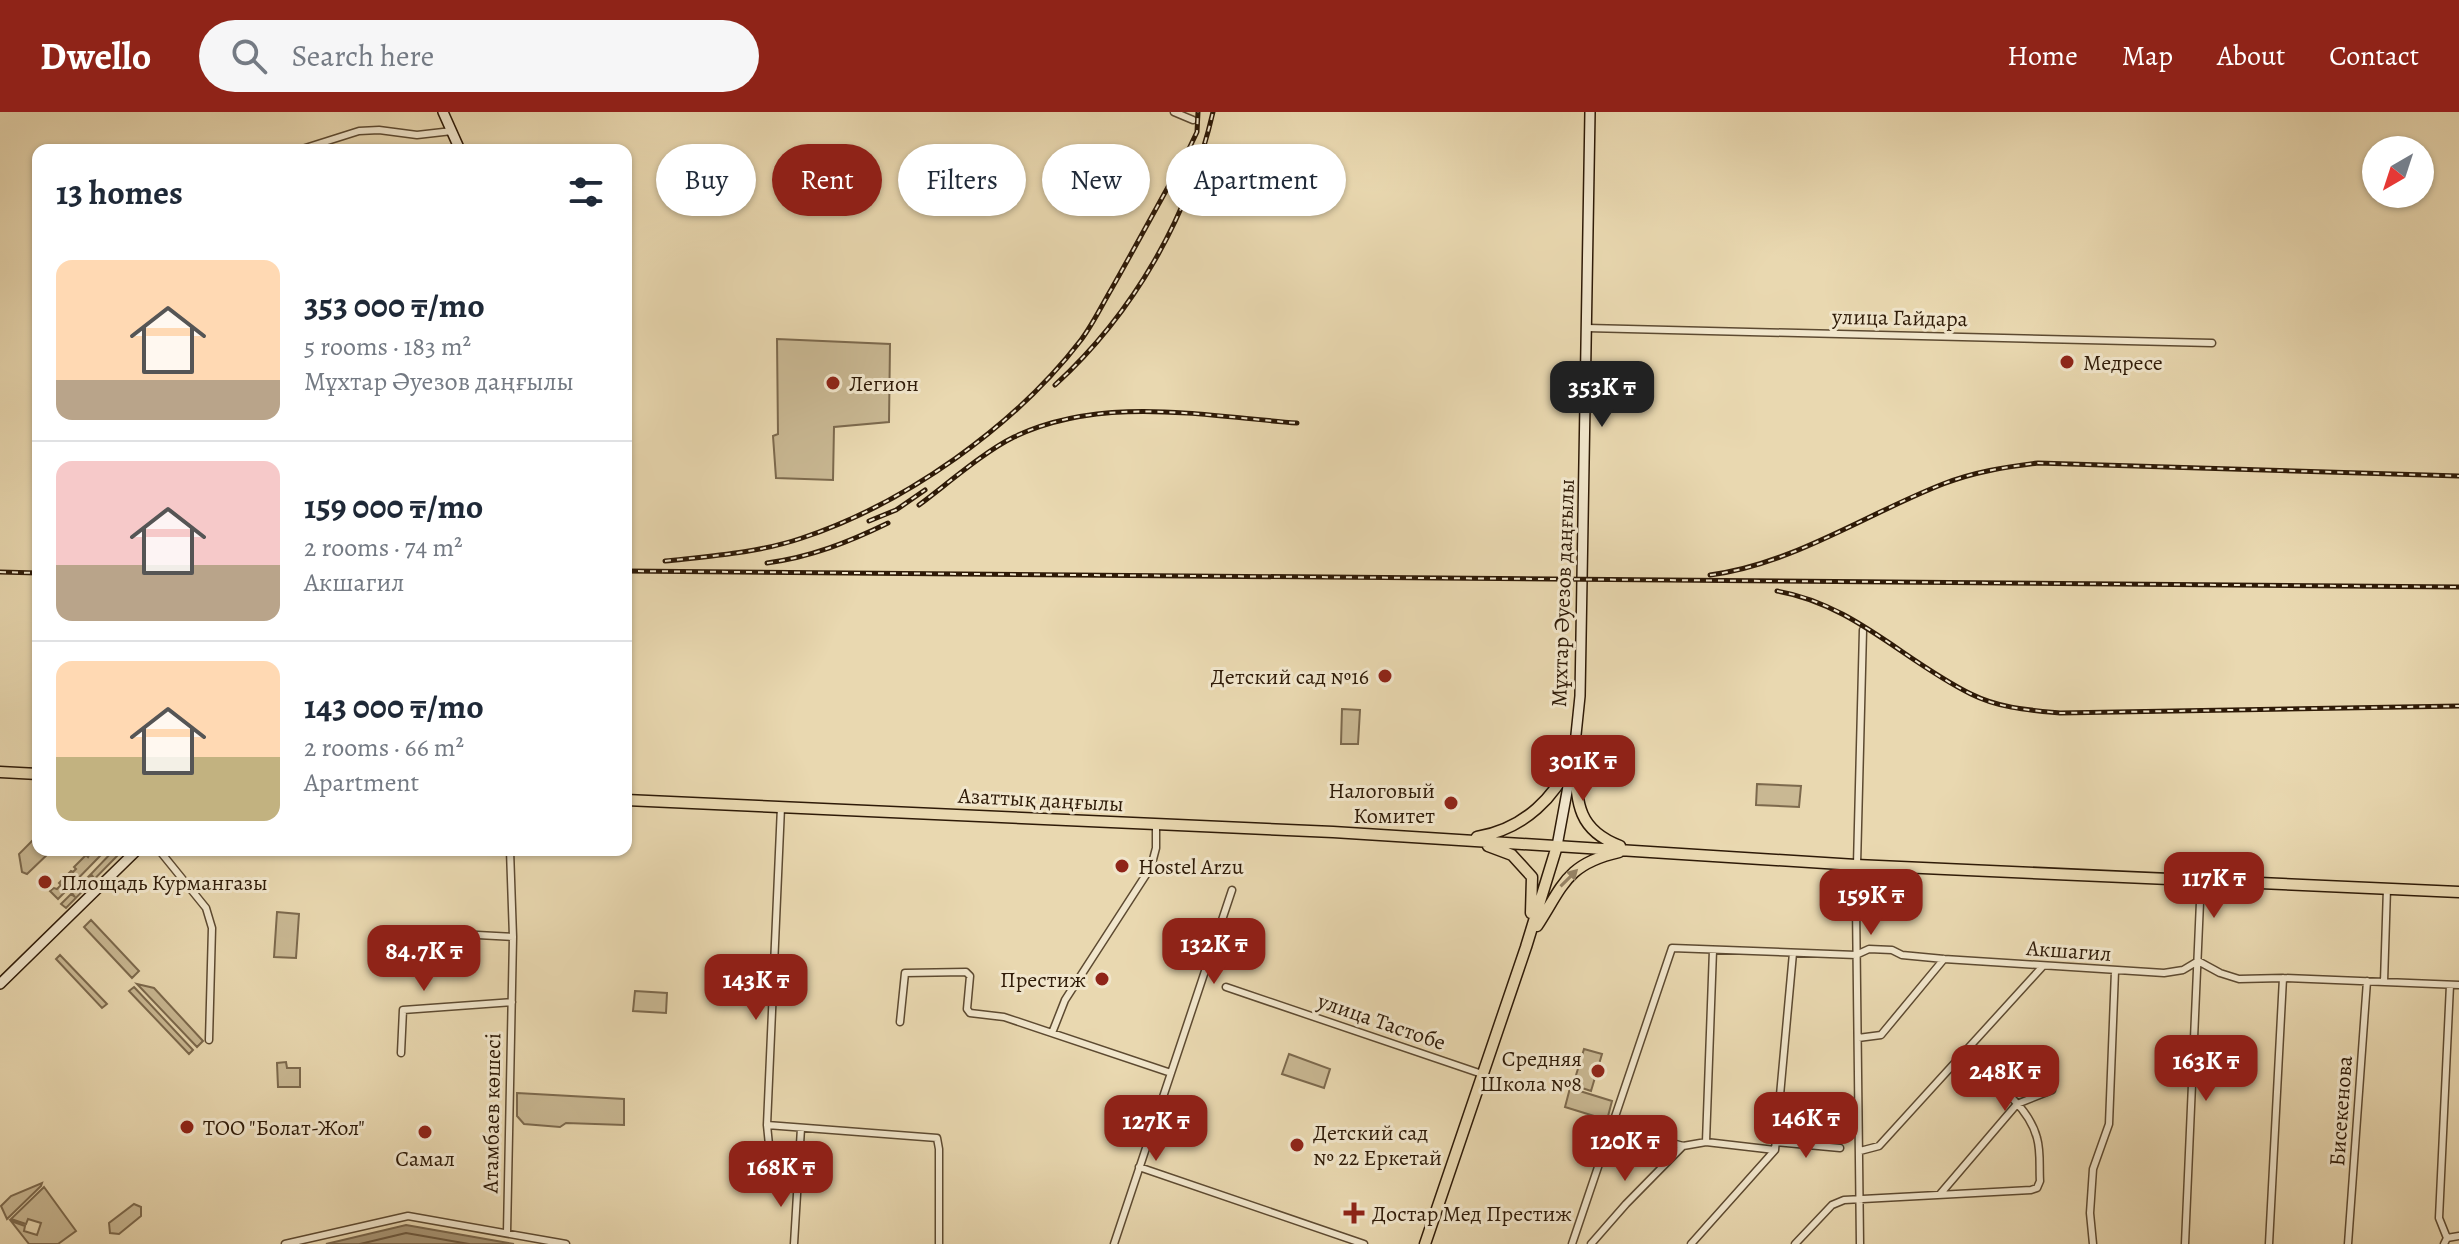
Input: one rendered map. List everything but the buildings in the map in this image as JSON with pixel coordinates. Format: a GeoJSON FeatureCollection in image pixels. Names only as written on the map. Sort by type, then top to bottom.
{"type":"FeatureCollection","features":[{"type":"Feature","properties":{"kind":"main road"},"geometry":{"type":"LineString","coordinates":[[443,112],[457,144]]}},
{"type":"Feature","properties":{"kind":"main road","name":"Мұхтар Әуезов даңғылы"},"geometry":{"type":"LineString","coordinates":[[1425,1244],[1557,846],[1574,754],[1580,696],[1590,112]]}},
{"type":"Feature","properties":{"kind":"main road"},"geometry":{"type":"LineString","coordinates":[[1458,839],[1494,833],[1534,813],[1558,787],[1574,754]]}},
{"type":"Feature","properties":{"kind":"main road"},"geometry":{"type":"LineString","coordinates":[[1574,754],[1578,806],[1586,822],[1604,839],[1638,849]]}},
{"type":"Feature","properties":{"kind":"main road"},"geometry":{"type":"LineString","coordinates":[[0,772],[32,774]]}},
{"type":"Feature","properties":{"kind":"main road","name":"Азаттық даңғылы"},"geometry":{"type":"LineString","coordinates":[[632,800],[1458,839]]}},
{"type":"Feature","properties":{"kind":"main road"},"geometry":{"type":"LineString","coordinates":[[1458,839],[1856,865],[2459,892]]}},
{"type":"Feature","properties":{"kind":"main road"},"geometry":{"type":"LineString","coordinates":[[1458,839],[1512,855],[1532,877],[1534,889],[1529,938]]}},
{"type":"Feature","properties":{"kind":"main road"},"geometry":{"type":"LineString","coordinates":[[1529,938],[1556,891],[1574,871],[1596,859],[1638,849]]}},
{"type":"Feature","properties":{"kind":"main road"},"geometry":{"type":"LineString","coordinates":[[0,984],[131,856]]}},
{"type":"Feature","properties":{"kind":"street"},"geometry":{"type":"LineString","coordinates":[[1174,112],[1193,120]]}},
{"type":"Feature","properties":{"kind":"street"},"geometry":{"type":"LineString","coordinates":[[318,144],[359,131],[417,135],[452,131]]}},
{"type":"Feature","properties":{"kind":"street","name":"улица Гайдара"},"geometry":{"type":"LineString","coordinates":[[1587,328],[2212,343]]}},
{"type":"Feature","properties":{"kind":"street"},"geometry":{"type":"LineString","coordinates":[[1860,1244],[1856,865],[1861,789],[1863,630]]}},
{"type":"Feature","properties":{"kind":"street"},"geometry":{"type":"LineString","coordinates":[[781,807],[767,1125],[769,1145],[793,1174],[798,1175]]}},
{"type":"Feature","properties":{"kind":"street"},"geometry":{"type":"LineString","coordinates":[[1052,1033],[1065,1000],[1151,867],[1156,848],[1156,823]]}},
{"type":"Feature","properties":{"kind":"street"},"geometry":{"type":"LineString","coordinates":[[164,856],[206,908],[212,928],[209,1040]]}},
{"type":"Feature","properties":{"kind":"street","name":"Атамбаев көшесі"},"geometry":{"type":"LineString","coordinates":[[507,1233],[513,937],[510,856]]}},
{"type":"Feature","properties":{"kind":"street"},"geometry":{"type":"LineString","coordinates":[[2185,1244],[2201,879]]}},
{"type":"Feature","properties":{"kind":"street"},"geometry":{"type":"LineString","coordinates":[[2384,982],[2387,888]]}},
{"type":"Feature","properties":{"kind":"street"},"geometry":{"type":"LineString","coordinates":[[1114,1244],[1232,890]]}},
{"type":"Feature","properties":{"kind":"street"},"geometry":{"type":"LineString","coordinates":[[402,966],[403,931],[513,937]]}},
{"type":"Feature","properties":{"kind":"street","name":"Акшагил"},"geometry":{"type":"LineString","coordinates":[[1611,1126],[1672,948],[1856,955],[1869,949],[1892,950],[1902,955],[1944,959],[2164,973],[2183,970],[2198,961]]}},
{"type":"Feature","properties":{"kind":"street"},"geometry":{"type":"LineString","coordinates":[[1706,1142],[1713,950]]}},
{"type":"Feature","properties":{"kind":"street"},"geometry":{"type":"LineString","coordinates":[[1691,1244],[1776,1146],[1793,953]]}},
{"type":"Feature","properties":{"kind":"street"},"geometry":{"type":"LineString","coordinates":[[1858,1038],[1881,1035],[1944,959]]}},
{"type":"Feature","properties":{"kind":"street"},"geometry":{"type":"LineString","coordinates":[[2198,961],[2239,979],[2459,985]]}},
{"type":"Feature","properties":{"kind":"street"},"geometry":{"type":"LineString","coordinates":[[1860,1151],[1879,1146],[2043,966]]}},
{"type":"Feature","properties":{"kind":"street"},"geometry":{"type":"LineString","coordinates":[[2093,1244],[2090,1213],[2093,1169],[2109,1124],[2115,971]]}},
{"type":"Feature","properties":{"kind":"street"},"geometry":{"type":"LineString","coordinates":[[900,1022],[905,973],[966,972],[970,976],[968,1011],[1004,1017],[1171,1073]]}},
{"type":"Feature","properties":{"kind":"street"},"geometry":{"type":"LineString","coordinates":[[2269,1244],[2283,978]]}},
{"type":"Feature","properties":{"kind":"street","name":"Бисекенова"},"geometry":{"type":"LineString","coordinates":[[2348,1244],[2367,981]]}},
{"type":"Feature","properties":{"kind":"street"},"geometry":{"type":"LineString","coordinates":[[2450,985],[2439,1218],[2446,1241],[2459,1236]]}},
{"type":"Feature","properties":{"kind":"street","name":"улица Тастобе"},"geometry":{"type":"LineString","coordinates":[[1226,987],[1482,1074]]}},
{"type":"Feature","properties":{"kind":"street"},"geometry":{"type":"LineString","coordinates":[[401,1053],[403,1010],[512,1002]]}},
{"type":"Feature","properties":{"kind":"street"},"geometry":{"type":"LineString","coordinates":[[1795,1244],[1832,1205],[1859,1198],[2037,1188],[2040,1181],[2037,1135],[2008,1094],[1962,1057]]}},
{"type":"Feature","properties":{"kind":"street"},"geometry":{"type":"LineString","coordinates":[[1941,1193],[2017,1104],[2052,1090]]}},
{"type":"Feature","properties":{"kind":"street"},"geometry":{"type":"LineString","coordinates":[[767,1125],[937,1138],[939,1244]]}},
{"type":"Feature","properties":{"kind":"street"},"geometry":{"type":"LineString","coordinates":[[1572,1244],[1611,1126],[1683,1146],[1706,1142],[1840,1148]]}},
{"type":"Feature","properties":{"kind":"street"},"geometry":{"type":"LineString","coordinates":[[794,1244],[801,1128]]}},
{"type":"Feature","properties":{"kind":"street"},"geometry":{"type":"LineString","coordinates":[[1591,1244],[1683,1146]]}},
{"type":"Feature","properties":{"kind":"street"},"geometry":{"type":"LineString","coordinates":[[1139,1167],[1364,1244]]}},
{"type":"Feature","properties":{"kind":"street"},"geometry":{"type":"LineString","coordinates":[[285,1244],[408,1216],[566,1244]]}},
{"type":"Feature","properties":{"kind":"shaded area","name":"Легион"},"geometry":{"type":"Polygon","coordinates":[[[777,339],[890,344],[889,422],[834,427],[833,480],[776,478],[773,436],[778,434],[777,339]]]}},
{"type":"Feature","properties":{"kind":"shaded area"},"geometry":{"type":"Polygon","coordinates":[[[1342,709],[1360,710],[1358,744],[1341,744],[1342,709]]]}},
{"type":"Feature","properties":{"kind":"shaded area"},"geometry":{"type":"Polygon","coordinates":[[[1757,784],[1801,786],[1799,807],[1756,805],[1757,784]]]}},
{"type":"Feature","properties":{"kind":"shaded area"},"geometry":{"type":"Polygon","coordinates":[[[32,841],[32,856],[46,856],[27,874],[22,872],[19,854],[32,841]]]}},
{"type":"Feature","properties":{"kind":"shaded area"},"geometry":{"type":"Polygon","coordinates":[[[85,856],[100,856],[58,899],[50,891],[57,889],[61,885],[59,883],[76,869],[74,867],[85,856]]]}},
{"type":"Feature","properties":{"kind":"shaded area"},"geometry":{"type":"Polygon","coordinates":[[[108,856],[117,856],[66,908],[61,904],[71,894],[75,897],[72,893],[90,875],[94,878],[91,874],[108,856]]]}},
{"type":"Feature","properties":{"kind":"shaded area"},"geometry":{"type":"Polygon","coordinates":[[[277,912],[299,914],[296,958],[274,957],[277,912]]]}},
{"type":"Feature","properties":{"kind":"shaded area"},"geometry":{"type":"Polygon","coordinates":[[[91,920],[139,971],[132,978],[84,927],[91,920]]]}},
{"type":"Feature","properties":{"kind":"shaded area"},"geometry":{"type":"Polygon","coordinates":[[[60,955],[107,1004],[102,1008],[56,959],[60,955]]]}},
{"type":"Feature","properties":{"kind":"shaded area"},"geometry":{"type":"Polygon","coordinates":[[[137,984],[154,988],[203,1041],[197,1047],[137,984]]]}},
{"type":"Feature","properties":{"kind":"shaded area"},"geometry":{"type":"Polygon","coordinates":[[[134,987],[193,1050],[189,1054],[129,991],[134,987]]]}},
{"type":"Feature","properties":{"kind":"shaded area"},"geometry":{"type":"Polygon","coordinates":[[[635,991],[667,993],[666,1013],[633,1011],[635,991]]]}},
{"type":"Feature","properties":{"kind":"shaded area"},"geometry":{"type":"Polygon","coordinates":[[[1584,1049],[1602,1054],[1591,1091],[1573,1085],[1584,1049]]]}},
{"type":"Feature","properties":{"kind":"shaded area"},"geometry":{"type":"Polygon","coordinates":[[[1289,1054],[1330,1069],[1324,1088],[1282,1074],[1289,1054]]]}},
{"type":"Feature","properties":{"kind":"shaded area"},"geometry":{"type":"Polygon","coordinates":[[[286,1062],[287,1068],[300,1068],[300,1087],[278,1087],[277,1063],[286,1062]]]}},
{"type":"Feature","properties":{"kind":"shaded area"},"geometry":{"type":"Polygon","coordinates":[[[1570,1088],[1612,1101],[1607,1120],[1565,1107],[1570,1088]]]}},
{"type":"Feature","properties":{"kind":"shaded area"},"geometry":{"type":"Polygon","coordinates":[[[517,1093],[624,1099],[624,1125],[566,1123],[560,1127],[524,1124],[517,1116],[517,1093]]]}},
{"type":"Feature","properties":{"kind":"shaded area"},"geometry":{"type":"Polygon","coordinates":[[[42,1183],[7,1219],[1,1206],[11,1196],[42,1183]]]}},
{"type":"Feature","properties":{"kind":"shaded area"},"geometry":{"type":"Polygon","coordinates":[[[44,1187],[76,1231],[58,1244],[29,1244],[11,1221],[25,1226],[24,1231],[37,1235],[41,1223],[28,1219],[26,1224],[11,1219],[44,1187]]]}},
{"type":"Feature","properties":{"kind":"shaded area"},"geometry":{"type":"Polygon","coordinates":[[[134,1204],[141,1207],[141,1216],[119,1234],[110,1233],[109,1223],[134,1204]]]}},
{"type":"Feature","properties":{"kind":"water"},"geometry":{"type":"Polygon","coordinates":[[[406,1225],[514,1244],[326,1244],[406,1225]]]}},
{"type":"Feature","properties":{"kind":"railway"},"geometry":{"type":"LineString","coordinates":[[665,561],[768,547],[841,523],[918,483],[991,431],[1054,372],[1090,328],[1186,155],[1197,132],[1198,112]]}},
{"type":"Feature","properties":{"kind":"railway"},"geometry":{"type":"LineString","coordinates":[[1055,385],[1110,327],[1155,260],[1189,188],[1213,112]]}},
{"type":"Feature","properties":{"kind":"railway"},"geometry":{"type":"LineString","coordinates":[[919,505],[1003,443],[1048,424],[1082,416],[1117,412],[1189,413],[1297,423]]}},
{"type":"Feature","properties":{"kind":"railway"},"geometry":{"type":"LineString","coordinates":[[1710,575],[1741,569],[1800,549],[1955,480],[1990,470],[2038,463],[2459,476]]}},
{"type":"Feature","properties":{"kind":"railway"},"geometry":{"type":"LineString","coordinates":[[869,521],[896,510],[925,490]]}},
{"type":"Feature","properties":{"kind":"railway"},"geometry":{"type":"LineString","coordinates":[[767,563],[829,548],[888,523]]}},
{"type":"Feature","properties":{"kind":"railway"},"geometry":{"type":"LineString","coordinates":[[632,571],[2459,587]]}},
{"type":"Feature","properties":{"kind":"railway"},"geometry":{"type":"LineString","coordinates":[[0,572],[32,573]]}},
{"type":"Feature","properties":{"kind":"railway"},"geometry":{"type":"LineString","coordinates":[[1777,591],[1830,608],[1947,681],[1971,694],[2014,708],[2060,713],[2459,706]]}},
{"type":"Feature","properties":{"kind":"place","name":"Медресе"},"geometry":{"type":"Point","coordinates":[2067,362]}},
{"type":"Feature","properties":{"kind":"place","name":"Легион"},"geometry":{"type":"Point","coordinates":[833,383]}},
{"type":"Feature","properties":{"kind":"place","name":"Детский сад №16"},"geometry":{"type":"Point","coordinates":[1385,676]}},
{"type":"Feature","properties":{"kind":"place","name":"Налоговый Комитет"},"geometry":{"type":"Point","coordinates":[1451,803]}},
{"type":"Feature","properties":{"kind":"place","name":"Hostel Arzu"},"geometry":{"type":"Point","coordinates":[1122,866]}},
{"type":"Feature","properties":{"kind":"place","name":"Площадь Курмангазы"},"geometry":{"type":"Point","coordinates":[45,882]}},
{"type":"Feature","properties":{"kind":"place","name":"Престиж"},"geometry":{"type":"Point","coordinates":[1102,979]}},
{"type":"Feature","properties":{"kind":"place","name":"Средняя Школа №8"},"geometry":{"type":"Point","coordinates":[1598,1071]}},
{"type":"Feature","properties":{"kind":"place","name":"ТОО \"Болат-Жол\""},"geometry":{"type":"Point","coordinates":[187,1127]}},
{"type":"Feature","properties":{"kind":"place","name":"Самал"},"geometry":{"type":"Point","coordinates":[425,1132]}},
{"type":"Feature","properties":{"kind":"place","name":"Детский сад № 22 Еркетай"},"geometry":{"type":"Point","coordinates":[1297,1145]}},
{"type":"Feature","properties":{"kind":"place","name":"Достар Мед Престиж"},"geometry":{"type":"Point","coordinates":[1354,1213]}}]}
